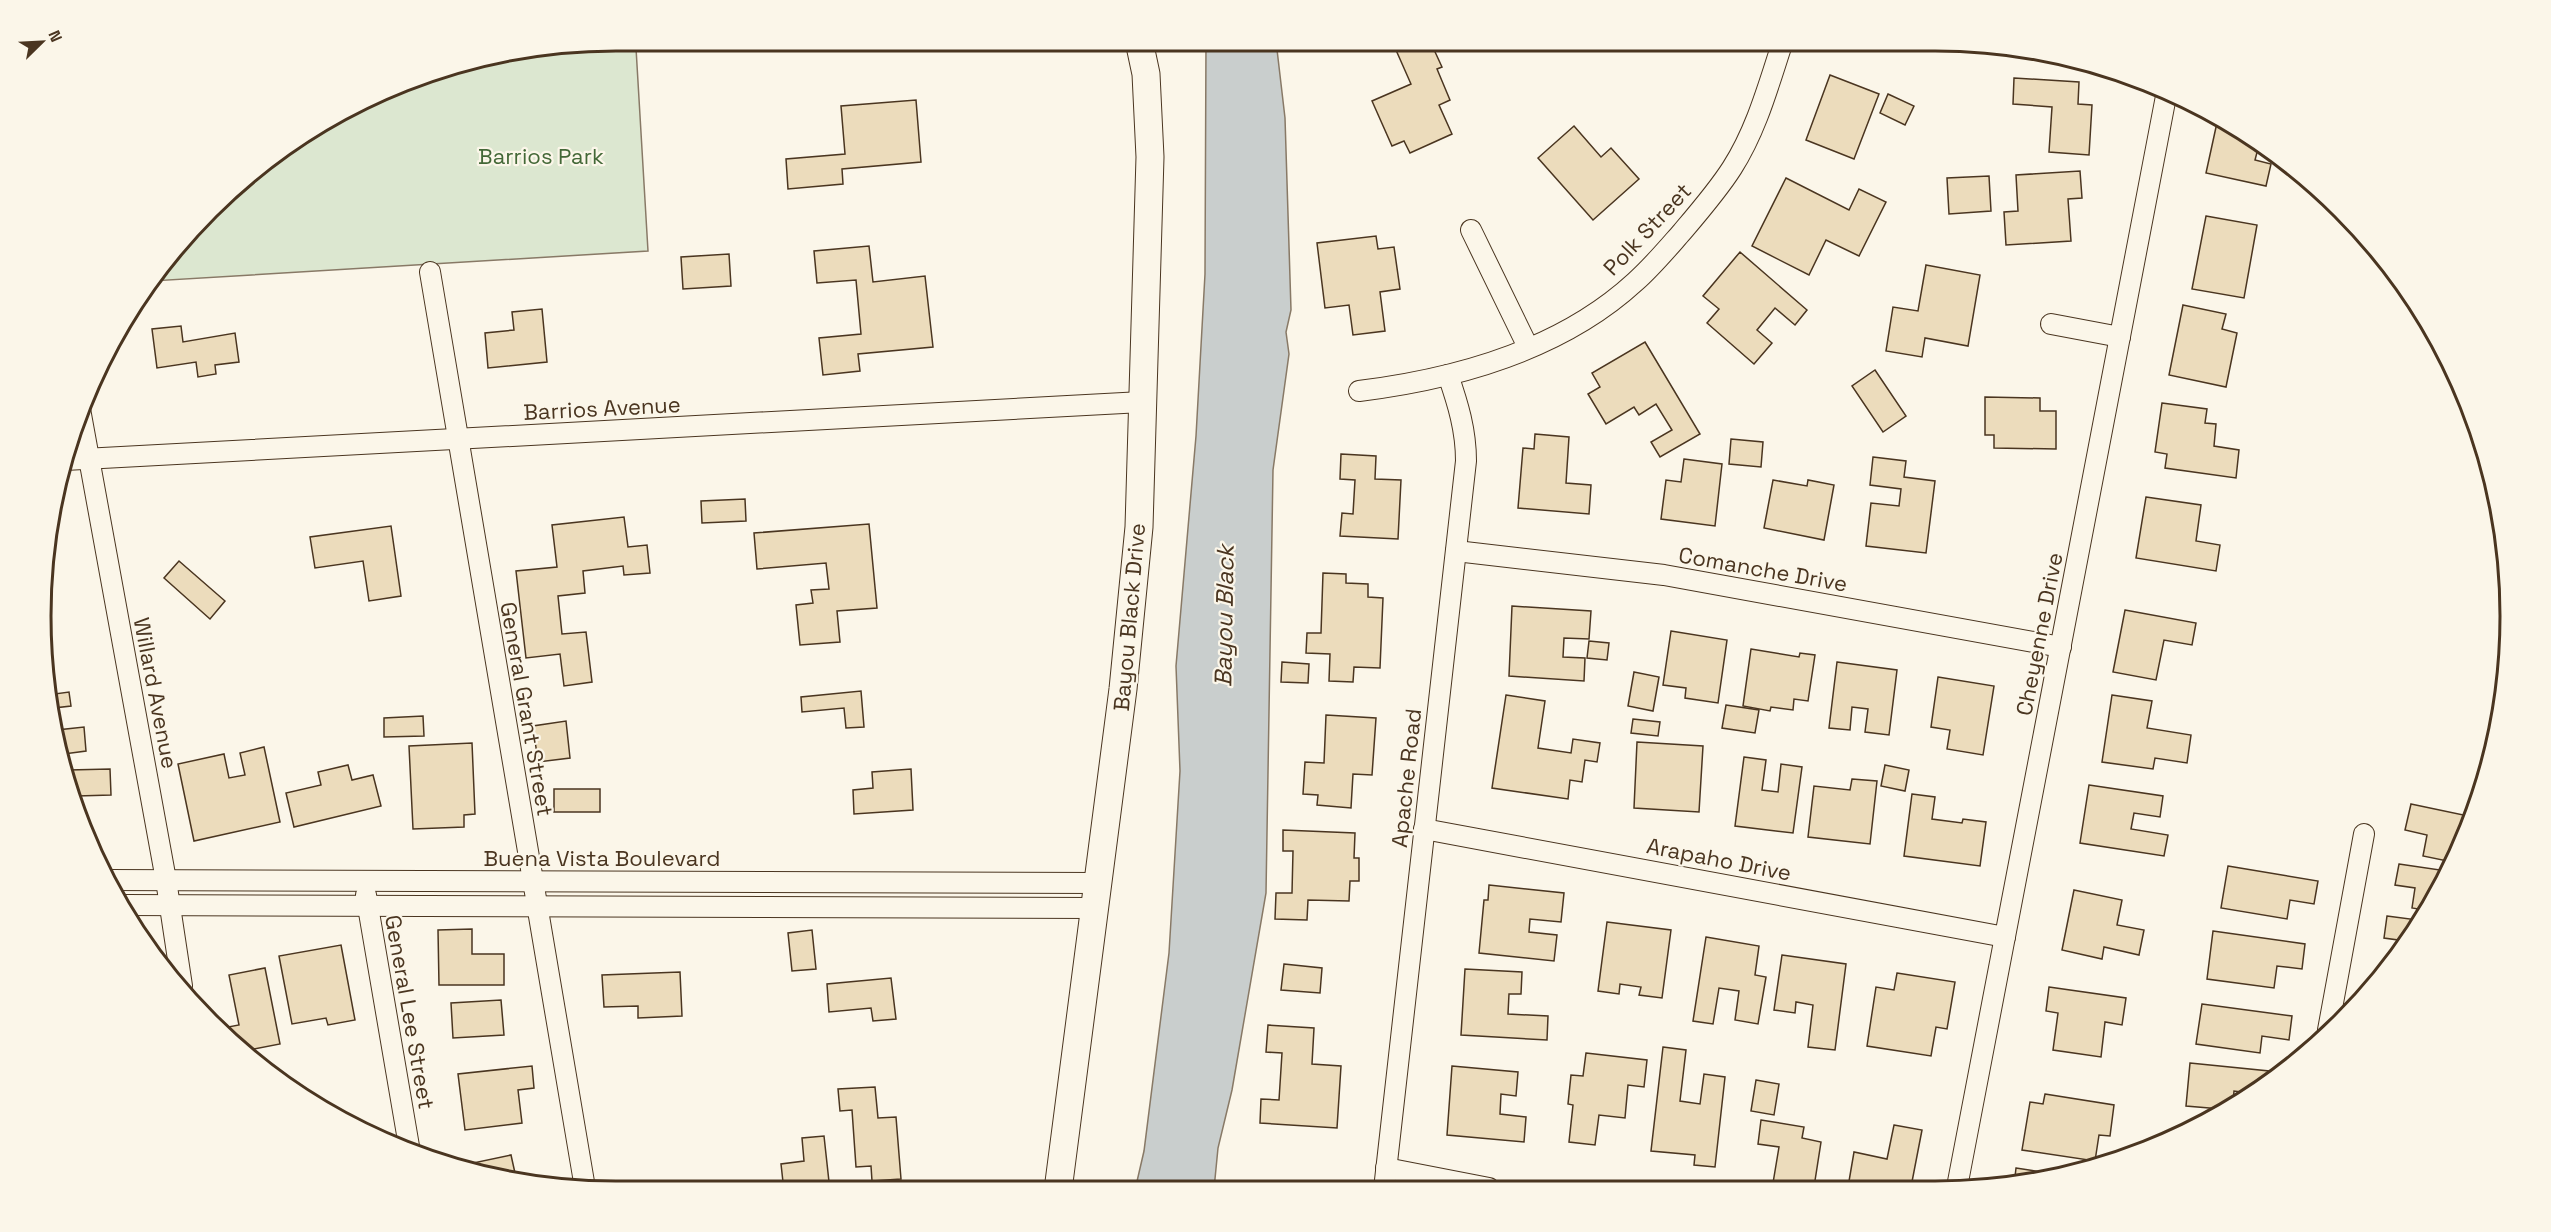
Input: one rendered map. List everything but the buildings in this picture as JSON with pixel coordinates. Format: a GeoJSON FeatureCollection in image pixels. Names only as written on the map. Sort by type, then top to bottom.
{"type":"FeatureCollection","features":[{"type":"Feature","properties":{"kind":"main road","name":"Bayou Black Drive"},"geometry":{"type":"LineString","coordinates":[[1059,1181],[1124,689],[1136,559],[1150,157],[1146,74],[1141,51]]}},
{"type":"Feature","properties":{"kind":"street","name":"Polk Street"},"geometry":{"type":"LineString","coordinates":[[1359,391],[1416,384],[1495,362],[1563,332],[1634,284],[1697,215],[1733,167],[1759,112],[1779,51]]}},
{"type":"Feature","properties":{"kind":"street","name":"Cheyenne Drive"},"geometry":{"type":"LineString","coordinates":[[1959,1180],[2165,100]]}},
{"type":"Feature","properties":{"kind":"street"},"geometry":{"type":"LineString","coordinates":[[1471,230],[1528,347]]}},
{"type":"Feature","properties":{"kind":"street","name":"General Grant Street"},"geometry":{"type":"LineString","coordinates":[[430,272],[584,1180]]}},
{"type":"Feature","properties":{"kind":"street"},"geometry":{"type":"LineString","coordinates":[[2051,324],[2120,337]]}},
{"type":"Feature","properties":{"kind":"street","name":"Apache Road"},"geometry":{"type":"LineString","coordinates":[[1385,1181],[1456,551],[1466,438],[1448,375]]}},
{"type":"Feature","properties":{"kind":"street","name":"Barrios Avenue"},"geometry":{"type":"LineString","coordinates":[[73,460],[1142,402]]}},
{"type":"Feature","properties":{"kind":"street","name":"Willard Avenue"},"geometry":{"type":"LineString","coordinates":[[83,428],[166,880],[180,975]]}},
{"type":"Feature","properties":{"kind":"street","name":"Comanche Drive"},"geometry":{"type":"LineString","coordinates":[[1456,551],[1664,575],[2061,647]]}},
{"type":"Feature","properties":{"kind":"street","name":"Arapaho Drive"},"geometry":{"type":"LineString","coordinates":[[1424,829],[2005,937]]}},
{"type":"Feature","properties":{"kind":"street"},"geometry":{"type":"LineString","coordinates":[[2330,1021],[2364,834]]}},
{"type":"Feature","properties":{"kind":"street","name":"Buena Vista Boulevard"},"geometry":{"type":"LineString","coordinates":[[117,880],[532,881],[1096,896]]}},
{"type":"Feature","properties":{"kind":"street","name":"General Lee Street"},"geometry":{"type":"LineString","coordinates":[[363,881],[408,1141]]}},
{"type":"Feature","properties":{"kind":"street"},"geometry":{"type":"LineString","coordinates":[[131,905],[537,906],[1096,896]]}},
{"type":"Feature","properties":{"kind":"street"},"geometry":{"type":"LineString","coordinates":[[1386,1168],[1454,1181]]}},
{"type":"Feature","properties":{"kind":"green space","name":"Barrios Park"},"geometry":{"type":"Polygon","coordinates":[[[636,51],[648,251],[162,280],[191,243],[243,191],[302,146],[333,127],[400,94],[470,70],[542,56],[579,52],[636,51]]]}},
{"type":"Feature","properties":{"kind":"water","name":"Bayou Black"},"geometry":{"type":"Polygon","coordinates":[[[1206,51],[1277,51],[1285,118],[1291,310],[1286,332],[1289,354],[1273,470],[1266,893],[1232,1090],[1218,1148],[1215,1181],[1137,1181],[1144,1151],[1169,953],[1180,771],[1176,666],[1196,436],[1205,274],[1206,51]]]}}]}
